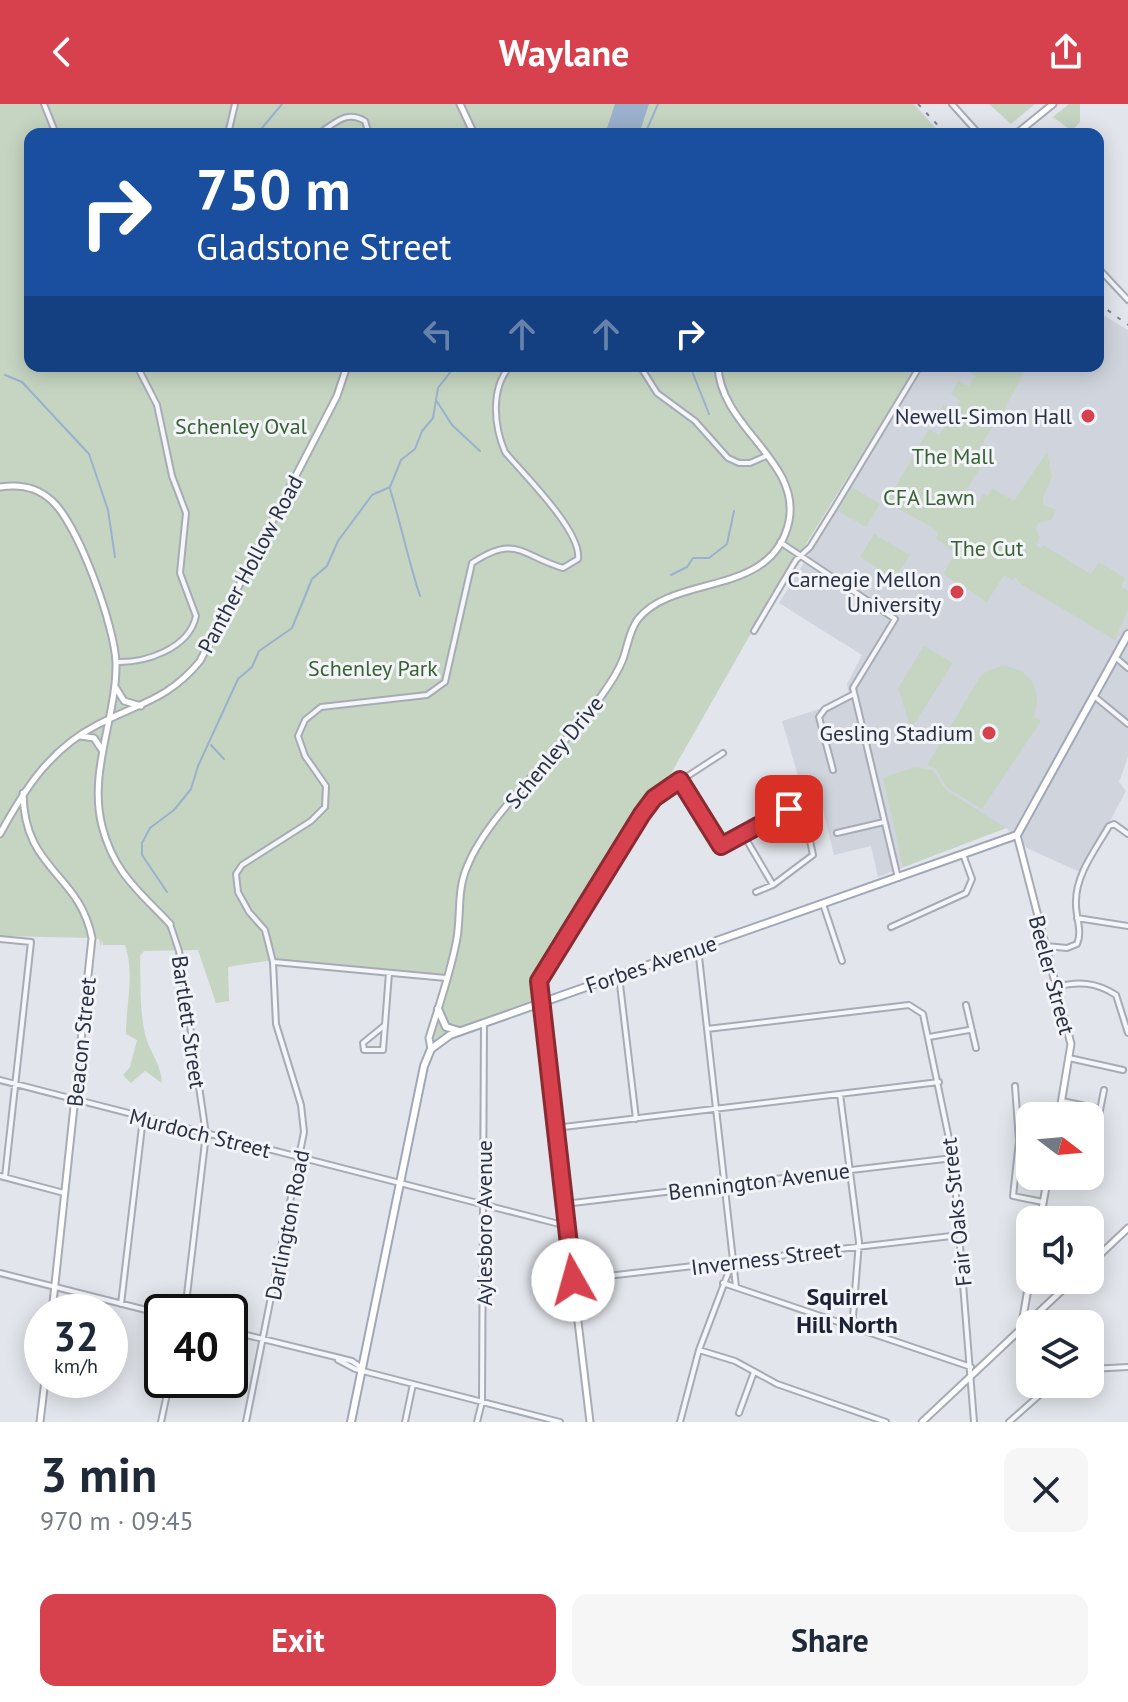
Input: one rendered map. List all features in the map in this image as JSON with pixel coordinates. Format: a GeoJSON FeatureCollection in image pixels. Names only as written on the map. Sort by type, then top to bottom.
{"type":"FeatureCollection","features":[{"type":"Feature","properties":{"kind":"main road"},"geometry":{"type":"LineString","coordinates":[[1017,835],[1128,634]]}},
{"type":"Feature","properties":{"kind":"main road","name":"Forbes Avenue"},"geometry":{"type":"LineString","coordinates":[[431,1049],[443,1039],[462,1031],[964,857],[1017,835]]}},
{"type":"Feature","properties":{"kind":"main road"},"geometry":{"type":"LineString","coordinates":[[438,1009],[446,1027],[462,1031]]}},
{"type":"Feature","properties":{"kind":"main road"},"geometry":{"type":"LineString","coordinates":[[351,1422],[424,1066],[431,1049]]}},
{"type":"Feature","properties":{"kind":"street"},"geometry":{"type":"LineString","coordinates":[[44,104],[54,128]]}},
{"type":"Feature","properties":{"kind":"street"},"geometry":{"type":"LineString","coordinates":[[229,128],[235,104]]}},
{"type":"Feature","properties":{"kind":"street"},"geometry":{"type":"LineString","coordinates":[[460,104],[469,128]]}},
{"type":"Feature","properties":{"kind":"street"},"geometry":{"type":"LineString","coordinates":[[952,104],[974,128]]}},
{"type":"Feature","properties":{"kind":"street"},"geometry":{"type":"LineString","coordinates":[[1024,128],[1053,104]]}},
{"type":"Feature","properties":{"kind":"street"},"geometry":{"type":"LineString","coordinates":[[326,128],[343,116],[353,114],[365,121],[367,128]]}},
{"type":"Feature","properties":{"kind":"street"},"geometry":{"type":"LineString","coordinates":[[1104,274],[1128,300]]}},
{"type":"Feature","properties":{"kind":"street"},"geometry":{"type":"LineString","coordinates":[[116,662],[141,660],[162,652],[189,633],[196,616],[180,573],[186,513],[172,476],[157,405],[140,372]]}},
{"type":"Feature","properties":{"kind":"street","name":"Panther Hollow Road"},"geometry":{"type":"LineString","coordinates":[[0,834],[23,792],[49,760],[79,736],[107,720],[169,693],[200,661],[331,409],[345,372]]}},
{"type":"Feature","properties":{"kind":"street","name":"Darlington Road"},"geometry":{"type":"LineString","coordinates":[[246,1422],[265,1340],[304,1132],[301,1105],[276,1024],[273,962],[265,930],[249,912],[238,892],[236,874],[242,865],[311,821],[325,807],[326,786],[305,756],[298,736],[305,720],[321,707],[427,695],[445,682],[472,563],[494,548],[515,548],[563,568],[578,559],[575,541],[505,452],[500,440],[497,396],[507,372]]}},
{"type":"Feature","properties":{"kind":"street"},"geometry":{"type":"LineString","coordinates":[[644,372],[657,393],[685,412],[728,458],[739,463],[766,456]]}},
{"type":"Feature","properties":{"kind":"street"},"geometry":{"type":"LineString","coordinates":[[719,372],[724,398],[782,476],[789,498],[788,525],[780,542],[895,619],[853,688],[898,878]]}},
{"type":"Feature","properties":{"kind":"street"},"geometry":{"type":"LineString","coordinates":[[754,631],[833,510],[916,372]]}},
{"type":"Feature","properties":{"kind":"street"},"geometry":{"type":"LineString","coordinates":[[0,487],[32,489],[59,508],[99,594],[116,662],[102,751],[101,823],[123,876],[140,898],[170,924]]}},
{"type":"Feature","properties":{"kind":"street","name":"Schenley Drive"},"geometry":{"type":"LineString","coordinates":[[431,1049],[429,1038],[458,931],[462,882],[475,850],[600,698],[617,673],[639,618],[660,601],[736,578],[767,557],[780,542]]}},
{"type":"Feature","properties":{"kind":"street"},"geometry":{"type":"LineString","coordinates":[[1115,657],[1128,668]]}},
{"type":"Feature","properties":{"kind":"street"},"geometry":{"type":"LineString","coordinates":[[115,683],[124,701],[143,706]]}},
{"type":"Feature","properties":{"kind":"street"},"geometry":{"type":"LineString","coordinates":[[833,770],[819,717],[825,709],[854,694]]}},
{"type":"Feature","properties":{"kind":"street"},"geometry":{"type":"LineString","coordinates":[[1094,696],[1128,724]]}},
{"type":"Feature","properties":{"kind":"street"},"geometry":{"type":"LineString","coordinates":[[79,736],[94,738],[102,751]]}},
{"type":"Feature","properties":{"kind":"street"},"geometry":{"type":"LineString","coordinates":[[590,1422],[539,981],[614,857],[654,798],[723,753]]}},
{"type":"Feature","properties":{"kind":"street"},"geometry":{"type":"LineString","coordinates":[[680,780],[718,845],[724,845],[789,809],[794,810],[809,836],[813,855],[773,885],[756,892]]}},
{"type":"Feature","properties":{"kind":"street","name":"Beacon Street"},"geometry":{"type":"LineString","coordinates":[[23,792],[23,821],[31,843],[79,900],[88,917],[92,938],[54,1294]]}},
{"type":"Feature","properties":{"kind":"street"},"geometry":{"type":"LineString","coordinates":[[837,833],[884,822]]}},
{"type":"Feature","properties":{"kind":"street"},"geometry":{"type":"LineString","coordinates":[[1044,946],[1067,948],[1077,944],[1076,901],[1082,873],[1109,826],[1114,824],[1128,834]]}},
{"type":"Feature","properties":{"kind":"street"},"geometry":{"type":"LineString","coordinates":[[743,834],[773,885]]}},
{"type":"Feature","properties":{"kind":"street","name":"Beeler Street"},"geometry":{"type":"LineString","coordinates":[[1017,835],[1071,1044],[1062,1101]]}},
{"type":"Feature","properties":{"kind":"street"},"geometry":{"type":"LineString","coordinates":[[891,927],[966,893],[972,879],[964,857]]}},
{"type":"Feature","properties":{"kind":"street"},"geometry":{"type":"LineString","coordinates":[[823,904],[842,961]]}},
{"type":"Feature","properties":{"kind":"street"},"geometry":{"type":"LineString","coordinates":[[1077,918],[1128,926]]}},
{"type":"Feature","properties":{"kind":"street","name":"Bartlett Street"},"geometry":{"type":"LineString","coordinates":[[170,924],[179,951],[206,1134],[187,1294]]}},
{"type":"Feature","properties":{"kind":"street"},"geometry":{"type":"LineString","coordinates":[[0,939],[31,942],[2,1176],[64,1193]]}},
{"type":"Feature","properties":{"kind":"street"},"geometry":{"type":"LineString","coordinates":[[698,948],[736,1287]]}},
{"type":"Feature","properties":{"kind":"street"},"geometry":{"type":"LineString","coordinates":[[273,962],[446,978]]}},
{"type":"Feature","properties":{"kind":"street"},"geometry":{"type":"LineString","coordinates":[[385,1025],[363,1043],[364,1050],[383,1050],[385,1025],[389,973]]}},
{"type":"Feature","properties":{"kind":"street"},"geometry":{"type":"LineString","coordinates":[[619,976],[636,1119]]}},
{"type":"Feature","properties":{"kind":"street"},"geometry":{"type":"LineString","coordinates":[[1056,987],[1082,982],[1104,987],[1116,995],[1128,1033]]}},
{"type":"Feature","properties":{"kind":"street","name":"Fair Oaks Street"},"geometry":{"type":"LineString","coordinates":[[707,1029],[909,1005],[917,1007],[923,1014],[953,1158],[974,1422]]}},
{"type":"Feature","properties":{"kind":"street"},"geometry":{"type":"LineString","coordinates":[[966,1005],[969,1030],[976,1048]]}},
{"type":"Feature","properties":{"kind":"street","name":"Aylesboro Avenue"},"geometry":{"type":"LineString","coordinates":[[477,1422],[482,1402],[484,1023]]}},
{"type":"Feature","properties":{"kind":"street"},"geometry":{"type":"LineString","coordinates":[[929,1037],[969,1030]]}},
{"type":"Feature","properties":{"kind":"street"},"geometry":{"type":"LineString","coordinates":[[1069,1058],[1123,1070]]}},
{"type":"Feature","properties":{"kind":"street","name":"Murdoch Street"},"geometry":{"type":"LineString","coordinates":[[0,1080],[567,1226]]}},
{"type":"Feature","properties":{"kind":"street"},"geometry":{"type":"LineString","coordinates":[[555,1128],[939,1082]]}},
{"type":"Feature","properties":{"kind":"street"},"geometry":{"type":"LineString","coordinates":[[1015,1086],[1019,1141],[1013,1196],[1043,1202]]}},
{"type":"Feature","properties":{"kind":"street"},"geometry":{"type":"LineString","coordinates":[[1101,1102],[1104,1090]]}},
{"type":"Feature","properties":{"kind":"street"},"geometry":{"type":"LineString","coordinates":[[840,1094],[859,1247],[852,1329]]}},
{"type":"Feature","properties":{"kind":"street"},"geometry":{"type":"LineString","coordinates":[[1062,1101],[1067,1102]]}},
{"type":"Feature","properties":{"kind":"street"},"geometry":{"type":"LineString","coordinates":[[122,1294],[143,1118]]}},
{"type":"Feature","properties":{"kind":"street","name":"Bennington Avenue"},"geometry":{"type":"LineString","coordinates":[[564,1204],[953,1158]]}},
{"type":"Feature","properties":{"kind":"street"},"geometry":{"type":"LineString","coordinates":[[1042,1206],[1045,1190]]}},
{"type":"Feature","properties":{"kind":"street"},"geometry":{"type":"LineString","coordinates":[[1104,1251],[1128,1228]]}},
{"type":"Feature","properties":{"kind":"street","name":"Inverness Street"},"geometry":{"type":"LineString","coordinates":[[573,1280],[960,1235]]}},
{"type":"Feature","properties":{"kind":"street"},"geometry":{"type":"LineString","coordinates":[[680,1422],[699,1350],[733,1261]]}},
{"type":"Feature","properties":{"kind":"street"},"geometry":{"type":"LineString","coordinates":[[0,1273],[79,1294]]}},
{"type":"Feature","properties":{"kind":"street"},"geometry":{"type":"LineString","coordinates":[[723,1283],[971,1367]]}},
{"type":"Feature","properties":{"kind":"street"},"geometry":{"type":"LineString","coordinates":[[1042,1310],[1058,1294]]}},
{"type":"Feature","properties":{"kind":"street"},"geometry":{"type":"LineString","coordinates":[[922,1422],[1016,1335]]}},
{"type":"Feature","properties":{"kind":"street"},"geometry":{"type":"LineString","coordinates":[[248,1336],[558,1422]]}},
{"type":"Feature","properties":{"kind":"street"},"geometry":{"type":"LineString","coordinates":[[699,1350],[735,1361],[777,1384],[886,1422]]}},
{"type":"Feature","properties":{"kind":"street"},"geometry":{"type":"LineString","coordinates":[[1104,1368],[1128,1367]]}},
{"type":"Feature","properties":{"kind":"street"},"geometry":{"type":"LineString","coordinates":[[739,1413],[754,1372]]}},
{"type":"Feature","properties":{"kind":"street"},"geometry":{"type":"LineString","coordinates":[[405,1422],[413,1384]]}},
{"type":"Feature","properties":{"kind":"street"},"geometry":{"type":"LineString","coordinates":[[40,1422],[43,1398]]}},
{"type":"Feature","properties":{"kind":"street"},"geometry":{"type":"LineString","coordinates":[[161,1422],[166,1398]]}},
{"type":"Feature","properties":{"kind":"street"},"geometry":{"type":"LineString","coordinates":[[1009,1422],[1036,1398]]}},
{"type":"Feature","properties":{"kind":"shaded area","name":"Carnegie Mellon University"},"geometry":{"type":"Polygon","coordinates":[[[1104,316],[1128,330],[1128,757],[1119,782],[1126,791],[1082,873],[1027,848],[1006,828],[878,877],[871,846],[834,855],[818,789],[802,789],[782,721],[850,699],[847,684],[862,655],[779,603],[921,372],[1104,372],[1104,316]]]}},
{"type":"Feature","properties":{"kind":"green space","name":"Schenley Park"},"geometry":{"type":"Polygon","coordinates":[[[0,104],[914,104],[936,128],[24,128],[24,372],[913,372],[758,621],[657,798],[636,822],[539,981],[540,1003],[450,1035],[431,1049],[429,1041],[446,978],[266,961],[228,967],[229,1001],[216,1003],[198,950],[144,951],[140,956],[143,1021],[162,1083],[145,1071],[131,1083],[123,1075],[130,1067],[137,1040],[126,1034],[130,978],[125,945],[103,945],[102,939],[101,947],[99,939],[92,938],[0,936],[0,104]]]}},
{"type":"Feature","properties":{"kind":"green space"},"geometry":{"type":"Polygon","coordinates":[[[989,104],[1035,104],[1011,124],[989,104]]]}},
{"type":"Feature","properties":{"kind":"green space"},"geometry":{"type":"Polygon","coordinates":[[[1069,104],[1080,104],[1080,122],[1075,128],[1068,128],[1053,117],[1069,104]]]}},
{"type":"Feature","properties":{"kind":"green space"},"geometry":{"type":"Polygon","coordinates":[[[969,372],[1024,372],[1003,412],[1006,415],[1003,420],[998,418],[977,453],[986,459],[965,492],[979,503],[983,494],[988,496],[992,488],[1014,501],[1047,452],[1052,477],[1043,497],[1044,505],[1056,510],[1051,520],[1038,523],[1036,530],[1040,537],[1036,545],[1041,548],[1043,545],[1091,574],[1099,562],[1125,578],[1121,586],[1128,591],[1128,610],[1115,640],[1019,583],[1016,577],[1013,580],[1004,575],[987,602],[943,574],[955,553],[936,538],[938,534],[933,528],[886,502],[912,459],[917,459],[923,447],[919,445],[929,429],[939,435],[946,425],[936,419],[944,404],[954,411],[960,401],[951,394],[958,381],[969,386],[975,376],[969,372]]]}},
{"type":"Feature","properties":{"kind":"green space"},"geometry":{"type":"Polygon","coordinates":[[[852,487],[880,504],[866,527],[838,511],[852,487]]]}},
{"type":"Feature","properties":{"kind":"green space"},"geometry":{"type":"Polygon","coordinates":[[[874,534],[910,555],[895,579],[860,557],[874,534]]]}},
{"type":"Feature","properties":{"kind":"green space"},"geometry":{"type":"Polygon","coordinates":[[[924,646],[953,663],[911,729],[898,688],[924,646]]]}},
{"type":"Feature","properties":{"kind":"green space","name":"Gesling Stadium"},"geometry":{"type":"Polygon","coordinates":[[[1000,666],[1020,670],[1032,681],[1037,697],[1034,717],[1041,721],[982,809],[947,788],[936,769],[927,765],[982,674],[1000,666]]]}},
{"type":"Feature","properties":{"kind":"green space"},"geometry":{"type":"Polygon","coordinates":[[[914,767],[933,770],[945,789],[1006,828],[903,867],[883,778],[914,767]]]}},
{"type":"Feature","properties":{"kind":"water"},"geometry":{"type":"Polygon","coordinates":[[[615,104],[649,104],[641,128],[607,128],[615,104]]]}},
{"type":"Feature","properties":{"kind":"waterway"},"geometry":{"type":"LineString","coordinates":[[262,128],[282,104]]}},
{"type":"Feature","properties":{"kind":"waterway"},"geometry":{"type":"LineString","coordinates":[[648,128],[658,104]]}},
{"type":"Feature","properties":{"kind":"waterway"},"geometry":{"type":"LineString","coordinates":[[167,892],[142,855],[142,843],[150,828],[174,810],[191,789],[198,766],[238,679],[252,667],[259,651],[292,628],[312,579],[327,566],[338,541],[372,495],[390,487],[401,460],[415,449],[422,431],[433,418],[438,388],[450,372]]}},
{"type":"Feature","properties":{"kind":"waterway"},"geometry":{"type":"LineString","coordinates":[[692,372],[709,414]]}},
{"type":"Feature","properties":{"kind":"waterway"},"geometry":{"type":"LineString","coordinates":[[5,375],[22,382],[89,454],[108,510],[115,557]]}},
{"type":"Feature","properties":{"kind":"waterway"},"geometry":{"type":"LineString","coordinates":[[436,400],[452,425],[480,451]]}},
{"type":"Feature","properties":{"kind":"waterway"},"geometry":{"type":"LineString","coordinates":[[390,489],[420,596]]}},
{"type":"Feature","properties":{"kind":"waterway"},"geometry":{"type":"LineString","coordinates":[[671,575],[687,567],[693,558],[709,558],[727,544],[734,511]]}},
{"type":"Feature","properties":{"kind":"waterway"},"geometry":{"type":"LineString","coordinates":[[211,745],[224,759]]}},
{"type":"Feature","properties":{"kind":"railway"},"geometry":{"type":"LineString","coordinates":[[918,104],[940,128]]}},
{"type":"Feature","properties":{"kind":"railway"},"geometry":{"type":"LineString","coordinates":[[1104,307],[1128,325]]}},
{"type":"Feature","properties":{"kind":"place","name":"Newell-Simon Hall"},"geometry":{"type":"Point","coordinates":[1088,416]}},
{"type":"Feature","properties":{"kind":"place","name":"Carnegie Mellon University"},"geometry":{"type":"Point","coordinates":[957,592]}},
{"type":"Feature","properties":{"kind":"place","name":"Gesling Stadium"},"geometry":{"type":"Point","coordinates":[989,733]}},
{"type":"Feature","properties":{"kind":"district","name":"Squirrel Hill North"},"geometry":{"type":"Point","coordinates":[847,1310]}},
{"type":"Feature","properties":{"kind":"route"},"geometry":{"type":"LineString","coordinates":[[573,1280],[539,981],[642,814],[654,798],[680,780],[721,846],[789,809]]}},
{"type":"Feature","properties":{"kind":"park label","name":"Schenley Oval"},"geometry":{"type":"Point","coordinates":[241,426]}},
{"type":"Feature","properties":{"kind":"park label","name":"The Mall"},"geometry":{"type":"Point","coordinates":[953,456]}},
{"type":"Feature","properties":{"kind":"park label","name":"CFA Lawn"},"geometry":{"type":"Point","coordinates":[929,497]}},
{"type":"Feature","properties":{"kind":"park label","name":"The Cut"},"geometry":{"type":"Point","coordinates":[987,548]}}]}
